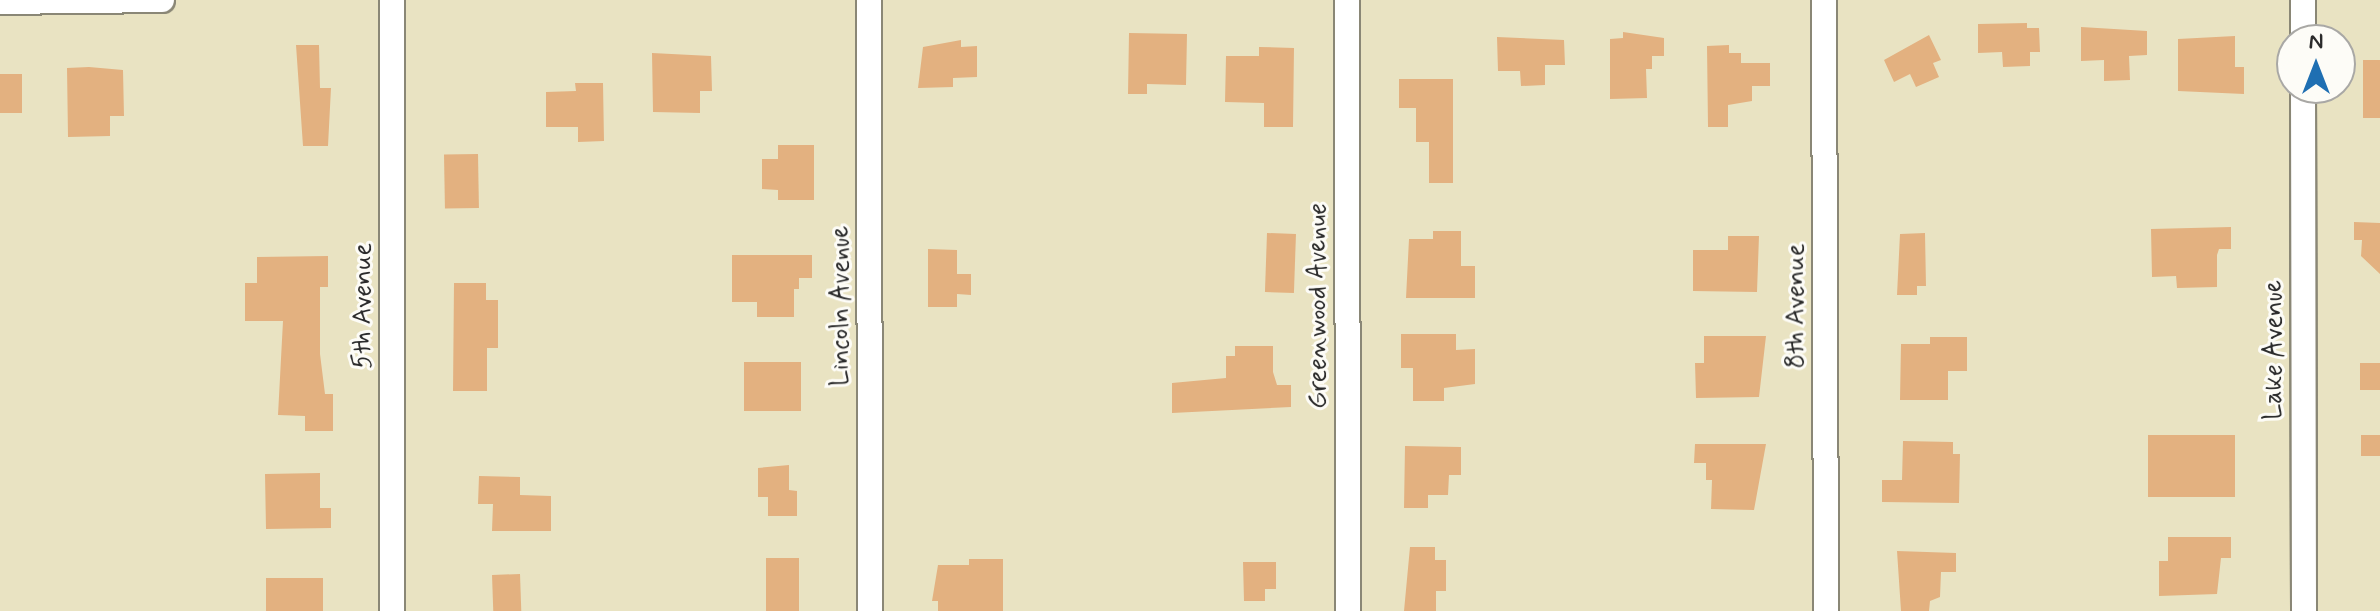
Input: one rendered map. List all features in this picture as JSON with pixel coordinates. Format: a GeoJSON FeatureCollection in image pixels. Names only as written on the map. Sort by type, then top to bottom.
{"type":"FeatureCollection","features":[{"type":"Feature","properties":{"kind":"street"},"geometry":{"type":"LineString","coordinates":[[0,2],[162,0]]}},
{"type":"Feature","properties":{"kind":"street","name":"5th Avenue"},"geometry":{"type":"LineString","coordinates":[[392,0],[392,611]]}},
{"type":"Feature","properties":{"kind":"street","name":"Lincoln Avenue"},"geometry":{"type":"LineString","coordinates":[[869,0],[870,611]]}},
{"type":"Feature","properties":{"kind":"street","name":"Greenwood Avenue"},"geometry":{"type":"LineString","coordinates":[[1347,0],[1348,611]]}},
{"type":"Feature","properties":{"kind":"street","name":"8th Avenue"},"geometry":{"type":"LineString","coordinates":[[1824,0],[1826,611]]}},
{"type":"Feature","properties":{"kind":"street"},"geometry":{"type":"LineString","coordinates":[[2303,0],[2303,24]]}},
{"type":"Feature","properties":{"kind":"street","name":"Lake Avenue"},"geometry":{"type":"LineString","coordinates":[[2303,104],[2304,611]]}},
{"type":"Feature","properties":{"kind":"building"},"geometry":{"type":"Polygon","coordinates":[[[2027,23],[2027,28],[2039,28],[2040,52],[2030,52],[2030,66],[2003,67],[2002,52],[1978,53],[1978,24],[2027,23]]]}},
{"type":"Feature","properties":{"kind":"building"},"geometry":{"type":"Polygon","coordinates":[[[2081,27],[2147,31],[2147,55],[2129,56],[2130,80],[2104,81],[2104,60],[2081,61],[2081,27]]]}},
{"type":"Feature","properties":{"kind":"building"},"geometry":{"type":"Polygon","coordinates":[[[1623,32],[1664,38],[1664,56],[1652,56],[1652,69],[1646,69],[1647,98],[1610,99],[1610,39],[1623,38],[1623,32]]]}},
{"type":"Feature","properties":{"kind":"building"},"geometry":{"type":"Polygon","coordinates":[[[1129,33],[1187,34],[1186,85],[1147,84],[1147,94],[1128,94],[1129,33]]]}},
{"type":"Feature","properties":{"kind":"building"},"geometry":{"type":"Polygon","coordinates":[[[1929,35],[1941,60],[1933,63],[1939,77],[1916,87],[1910,74],[1894,82],[1884,60],[1929,35]]]}},
{"type":"Feature","properties":{"kind":"building"},"geometry":{"type":"Polygon","coordinates":[[[2235,36],[2235,67],[2244,67],[2244,94],[2178,91],[2178,39],[2235,36]]]}},
{"type":"Feature","properties":{"kind":"building"},"geometry":{"type":"Polygon","coordinates":[[[1497,37],[1564,40],[1565,65],[1545,65],[1545,85],[1521,86],[1520,71],[1498,71],[1497,37]]]}},
{"type":"Feature","properties":{"kind":"building"},"geometry":{"type":"Polygon","coordinates":[[[961,40],[961,47],[977,46],[977,77],[953,78],[953,87],[918,88],[923,47],[961,40]]]}},
{"type":"Feature","properties":{"kind":"building"},"geometry":{"type":"Polygon","coordinates":[[[296,45],[319,45],[320,88],[331,88],[328,146],[303,146],[296,45]]]}},
{"type":"Feature","properties":{"kind":"building"},"geometry":{"type":"Polygon","coordinates":[[[1729,45],[1729,53],[1741,53],[1741,63],[1770,63],[1770,86],[1752,86],[1752,101],[1728,105],[1728,127],[1708,127],[1707,46],[1729,45]]]}},
{"type":"Feature","properties":{"kind":"building"},"geometry":{"type":"Polygon","coordinates":[[[1259,47],[1294,48],[1293,127],[1264,127],[1264,103],[1225,102],[1226,56],[1259,56],[1259,47]]]}},
{"type":"Feature","properties":{"kind":"building"},"geometry":{"type":"Polygon","coordinates":[[[652,53],[711,56],[712,91],[700,91],[700,113],[653,112],[652,53]]]}},
{"type":"Feature","properties":{"kind":"building"},"geometry":{"type":"Polygon","coordinates":[[[2363,60],[2380,60],[2380,118],[2363,118],[2363,60]]]}},
{"type":"Feature","properties":{"kind":"building"},"geometry":{"type":"Polygon","coordinates":[[[67,68],[123,70],[124,116],[110,116],[110,136],[68,137],[67,68]]]}},
{"type":"Feature","properties":{"kind":"building"},"geometry":{"type":"Polygon","coordinates":[[[0,74],[22,74],[22,113],[0,113],[0,74]]]}},
{"type":"Feature","properties":{"kind":"building"},"geometry":{"type":"Polygon","coordinates":[[[1399,79],[1453,79],[1453,183],[1429,183],[1429,142],[1416,142],[1416,108],[1399,108],[1399,79]]]}},
{"type":"Feature","properties":{"kind":"building"},"geometry":{"type":"Polygon","coordinates":[[[575,83],[603,83],[604,141],[578,142],[578,127],[546,127],[546,92],[576,91],[575,83]]]}},
{"type":"Feature","properties":{"kind":"building"},"geometry":{"type":"Polygon","coordinates":[[[778,145],[814,145],[814,200],[778,200],[778,190],[762,189],[762,159],[778,159],[778,145]]]}},
{"type":"Feature","properties":{"kind":"building"},"geometry":{"type":"Polygon","coordinates":[[[478,154],[479,208],[445,209],[444,155],[478,154]]]}},
{"type":"Feature","properties":{"kind":"building"},"geometry":{"type":"Polygon","coordinates":[[[2354,222],[2380,223],[2380,274],[2361,256],[2362,240],[2354,240],[2354,222]]]}},
{"type":"Feature","properties":{"kind":"building"},"geometry":{"type":"Polygon","coordinates":[[[2231,227],[2231,249],[2219,249],[2217,255],[2217,287],[2177,288],[2176,276],[2152,277],[2151,229],[2231,227]]]}},
{"type":"Feature","properties":{"kind":"building"},"geometry":{"type":"Polygon","coordinates":[[[1433,231],[1461,231],[1461,266],[1475,266],[1475,298],[1406,298],[1409,239],[1433,239],[1433,231]]]}},
{"type":"Feature","properties":{"kind":"building"},"geometry":{"type":"Polygon","coordinates":[[[1267,233],[1296,234],[1294,293],[1265,292],[1267,233]]]}},
{"type":"Feature","properties":{"kind":"building"},"geometry":{"type":"Polygon","coordinates":[[[1925,233],[1926,286],[1917,286],[1917,295],[1897,295],[1900,234],[1925,233]]]}},
{"type":"Feature","properties":{"kind":"building"},"geometry":{"type":"Polygon","coordinates":[[[1728,236],[1759,236],[1757,292],[1693,291],[1693,250],[1728,250],[1728,236]]]}},
{"type":"Feature","properties":{"kind":"building"},"geometry":{"type":"Polygon","coordinates":[[[928,249],[957,250],[957,274],[971,274],[971,295],[957,294],[957,307],[928,307],[928,249]]]}},
{"type":"Feature","properties":{"kind":"building"},"geometry":{"type":"Polygon","coordinates":[[[732,255],[812,255],[812,278],[799,278],[799,289],[794,289],[794,317],[757,317],[757,302],[732,302],[732,255]]]}},
{"type":"Feature","properties":{"kind":"building"},"geometry":{"type":"Polygon","coordinates":[[[328,256],[328,287],[320,287],[320,354],[325,394],[333,394],[333,431],[305,431],[305,416],[278,415],[283,321],[245,321],[245,283],[257,283],[257,257],[328,256]]]}},
{"type":"Feature","properties":{"kind":"building"},"geometry":{"type":"Polygon","coordinates":[[[454,283],[486,283],[486,300],[498,300],[498,348],[487,348],[487,391],[453,391],[454,283]]]}},
{"type":"Feature","properties":{"kind":"building"},"geometry":{"type":"Polygon","coordinates":[[[1401,334],[1456,334],[1456,350],[1475,349],[1475,384],[1444,388],[1444,401],[1413,401],[1413,368],[1401,368],[1401,334]]]}},
{"type":"Feature","properties":{"kind":"building"},"geometry":{"type":"Polygon","coordinates":[[[1704,336],[1766,336],[1759,397],[1696,398],[1695,363],[1704,363],[1704,336]]]}},
{"type":"Feature","properties":{"kind":"building"},"geometry":{"type":"Polygon","coordinates":[[[1930,337],[1967,337],[1967,371],[1948,371],[1948,400],[1900,400],[1901,344],[1930,344],[1930,337]]]}},
{"type":"Feature","properties":{"kind":"building"},"geometry":{"type":"Polygon","coordinates":[[[1235,346],[1273,346],[1273,372],[1277,385],[1291,385],[1291,407],[1172,413],[1172,383],[1226,378],[1226,356],[1235,356],[1235,346]]]}},
{"type":"Feature","properties":{"kind":"building"},"geometry":{"type":"Polygon","coordinates":[[[744,362],[801,362],[801,411],[744,411],[744,362]]]}},
{"type":"Feature","properties":{"kind":"building"},"geometry":{"type":"Polygon","coordinates":[[[2360,363],[2380,363],[2380,390],[2360,390],[2360,363]]]}},
{"type":"Feature","properties":{"kind":"building"},"geometry":{"type":"Polygon","coordinates":[[[2148,435],[2235,435],[2235,497],[2148,497],[2148,435]]]}},
{"type":"Feature","properties":{"kind":"building"},"geometry":{"type":"Polygon","coordinates":[[[2361,435],[2380,435],[2380,456],[2361,456],[2361,435]]]}},
{"type":"Feature","properties":{"kind":"building"},"geometry":{"type":"Polygon","coordinates":[[[1903,441],[1953,442],[1953,454],[1960,454],[1959,503],[1882,502],[1882,480],[1902,480],[1903,441]]]}},
{"type":"Feature","properties":{"kind":"building"},"geometry":{"type":"Polygon","coordinates":[[[1695,444],[1766,444],[1754,510],[1711,509],[1712,480],[1706,480],[1706,463],[1694,463],[1695,444]]]}},
{"type":"Feature","properties":{"kind":"building"},"geometry":{"type":"Polygon","coordinates":[[[1405,446],[1461,447],[1461,475],[1449,475],[1448,495],[1428,495],[1428,508],[1404,508],[1405,446]]]}},
{"type":"Feature","properties":{"kind":"building"},"geometry":{"type":"Polygon","coordinates":[[[789,465],[789,490],[797,491],[797,516],[768,516],[768,497],[758,497],[758,468],[789,465]]]}},
{"type":"Feature","properties":{"kind":"building"},"geometry":{"type":"Polygon","coordinates":[[[320,473],[320,508],[331,508],[331,528],[266,529],[265,474],[320,473]]]}},
{"type":"Feature","properties":{"kind":"building"},"geometry":{"type":"Polygon","coordinates":[[[479,476],[520,477],[520,495],[551,496],[551,531],[492,531],[493,504],[478,504],[479,476]]]}},
{"type":"Feature","properties":{"kind":"building"},"geometry":{"type":"Polygon","coordinates":[[[2168,537],[2231,537],[2231,558],[2221,558],[2217,594],[2159,596],[2159,561],[2168,561],[2168,537]]]}},
{"type":"Feature","properties":{"kind":"building"},"geometry":{"type":"Polygon","coordinates":[[[1410,547],[1435,547],[1435,560],[1446,560],[1446,591],[1436,591],[1436,611],[1404,611],[1410,547]]]}},
{"type":"Feature","properties":{"kind":"building"},"geometry":{"type":"Polygon","coordinates":[[[1897,551],[1956,553],[1956,572],[1941,572],[1940,597],[1930,601],[1929,611],[1901,611],[1897,551]]]}},
{"type":"Feature","properties":{"kind":"building"},"geometry":{"type":"Polygon","coordinates":[[[766,558],[799,558],[799,611],[766,611],[766,558]]]}},
{"type":"Feature","properties":{"kind":"building"},"geometry":{"type":"Polygon","coordinates":[[[969,559],[1003,559],[1003,611],[938,611],[938,601],[932,601],[938,565],[969,565],[969,559]]]}},
{"type":"Feature","properties":{"kind":"building"},"geometry":{"type":"Polygon","coordinates":[[[1243,562],[1276,562],[1276,589],[1265,589],[1265,601],[1244,601],[1243,562]]]}},
{"type":"Feature","properties":{"kind":"building"},"geometry":{"type":"Polygon","coordinates":[[[520,574],[521,611],[493,611],[492,575],[520,574]]]}},
{"type":"Feature","properties":{"kind":"building"},"geometry":{"type":"Polygon","coordinates":[[[266,578],[323,578],[323,611],[266,611],[266,578]]]}}]}
